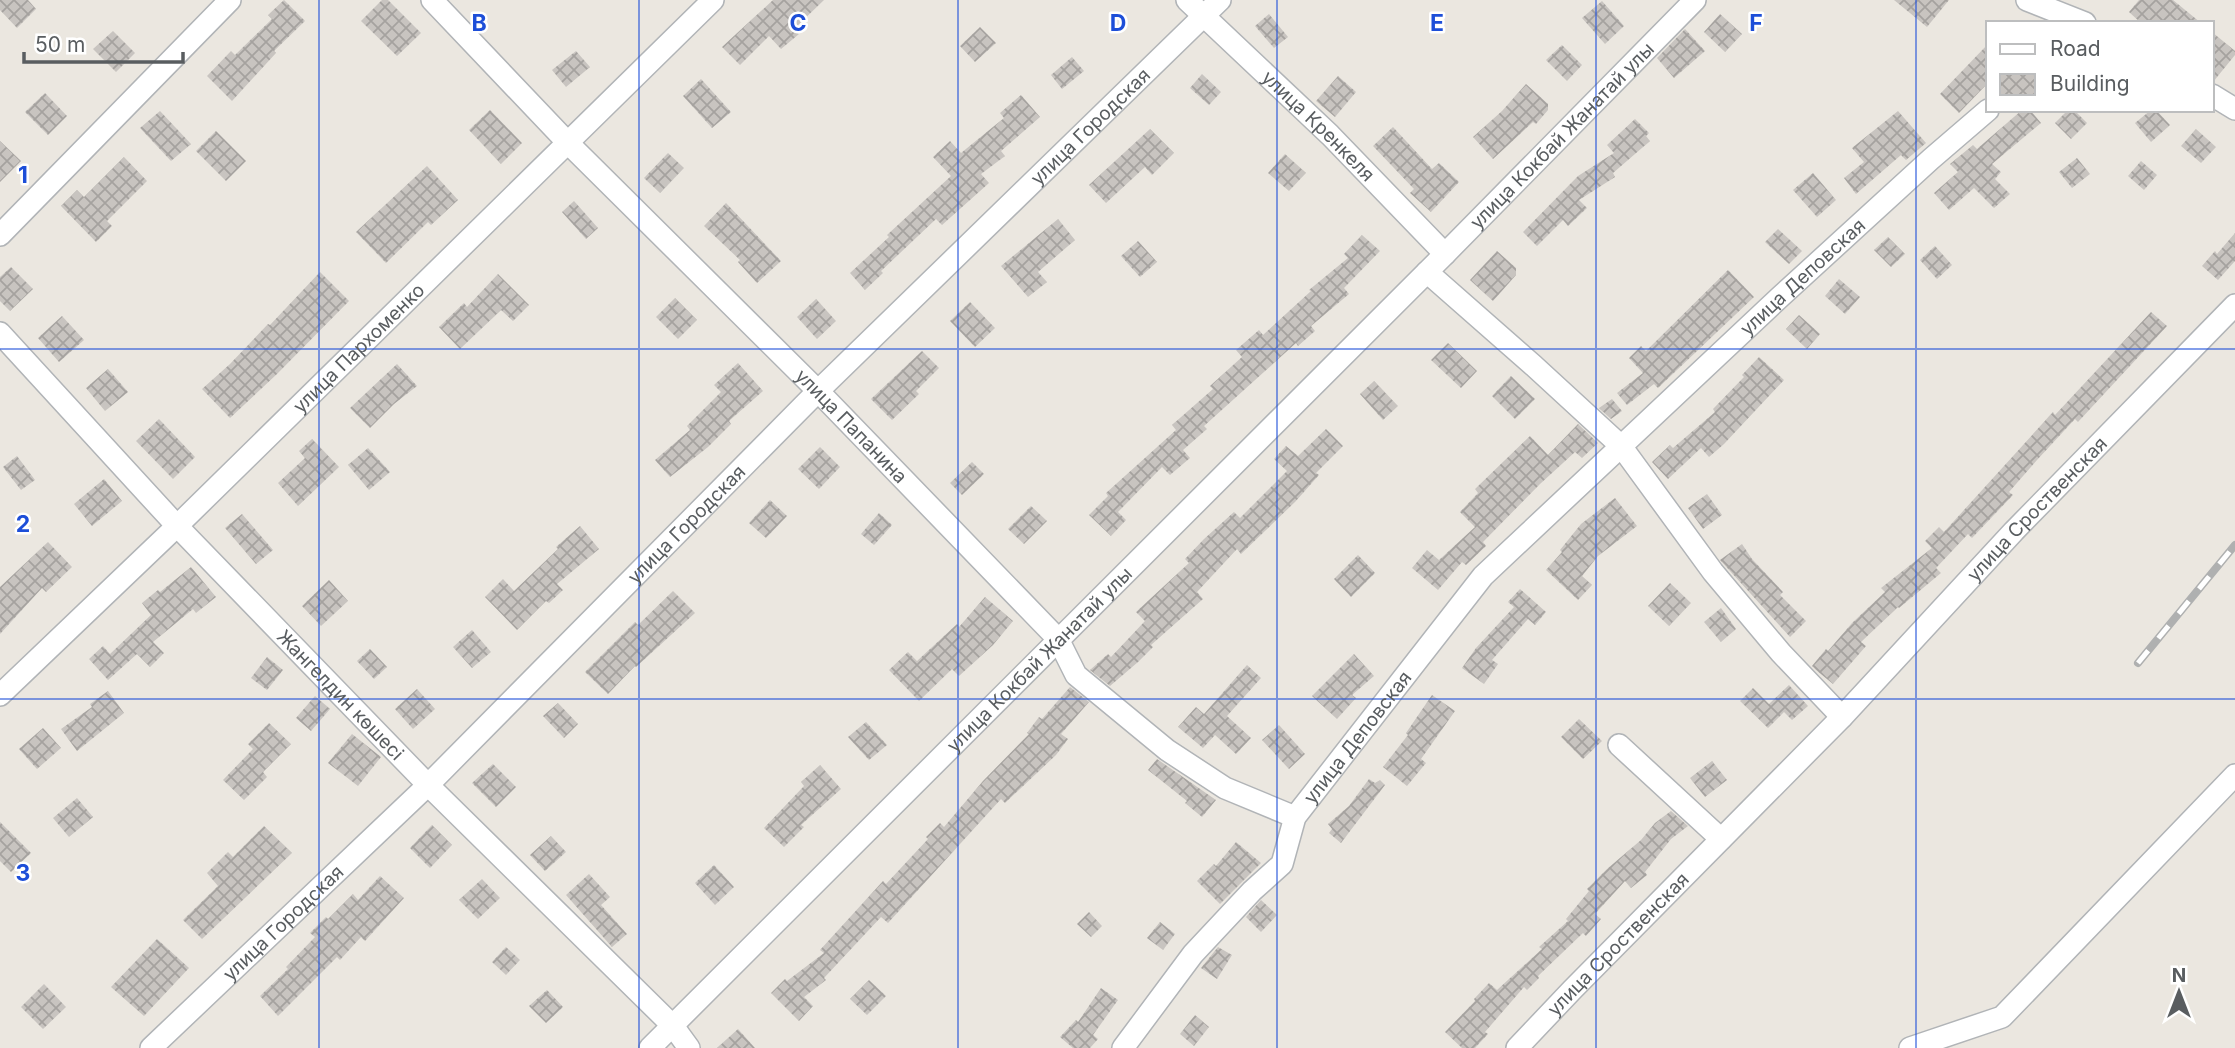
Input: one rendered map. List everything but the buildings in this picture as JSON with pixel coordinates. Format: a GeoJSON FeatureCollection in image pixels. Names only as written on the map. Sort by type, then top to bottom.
{"type":"FeatureCollection","features":[{"type":"Feature","properties":{"kind":"street"},"geometry":{"type":"LineString","coordinates":[[0,234],[230,0]]}},
{"type":"Feature","properties":{"kind":"street","name":"улица Папанина"},"geometry":{"type":"LineString","coordinates":[[432,0],[569,144],[818,391],[1058,639],[1076,675],[1167,750],[1225,788],[1295,817]]}},
{"type":"Feature","properties":{"kind":"street","name":"улица Пархоменко"},"geometry":{"type":"LineString","coordinates":[[0,695],[569,144],[713,0]]}},
{"type":"Feature","properties":{"kind":"street","name":"улица Кренкеля"},"geometry":{"type":"LineString","coordinates":[[1187,0],[1330,135],[1445,254]]}},
{"type":"Feature","properties":{"kind":"street","name":"улица Городская"},"geometry":{"type":"LineString","coordinates":[[151,1048],[428,785],[818,391],[1220,0]]}},
{"type":"Feature","properties":{"kind":"street","name":"улица Кокбай Жанатай улы"},"geometry":{"type":"LineString","coordinates":[[650,1048],[1445,254],[1695,0]]}},
{"type":"Feature","properties":{"kind":"street"},"geometry":{"type":"LineString","coordinates":[[2027,0],[2081,21]]}},
{"type":"Feature","properties":{"kind":"street"},"geometry":{"type":"LineString","coordinates":[[2214,96],[2235,110]]}},
{"type":"Feature","properties":{"kind":"street","name":"улица Деповская"},"geometry":{"type":"LineString","coordinates":[[1123,1048],[1193,954],[1252,891],[1282,864],[1295,817],[1483,576],[1911,177],[1986,112]]}},
{"type":"Feature","properties":{"kind":"street"},"geometry":{"type":"LineString","coordinates":[[1427,272],[1621,446],[1713,572],[1781,653],[1842,717]]}},
{"type":"Feature","properties":{"kind":"street","name":"улица Сроственская"},"geometry":{"type":"LineString","coordinates":[[1517,1048],[1842,717],[2014,531],[2235,305]]}},
{"type":"Feature","properties":{"kind":"street","name":"Жангелдин көшесі"},"geometry":{"type":"LineString","coordinates":[[0,333],[177,526],[428,785],[673,1026],[689,1048]]}},
{"type":"Feature","properties":{"kind":"street"},"geometry":{"type":"LineString","coordinates":[[1619,745],[1721,839]]}},
{"type":"Feature","properties":{"kind":"street"},"geometry":{"type":"LineString","coordinates":[[1910,1048],[2002,1017],[2235,775]]}},
{"type":"Feature","properties":{"kind":"railway"},"geometry":{"type":"LineString","coordinates":[[2138,663],[2235,545]]}}]}
